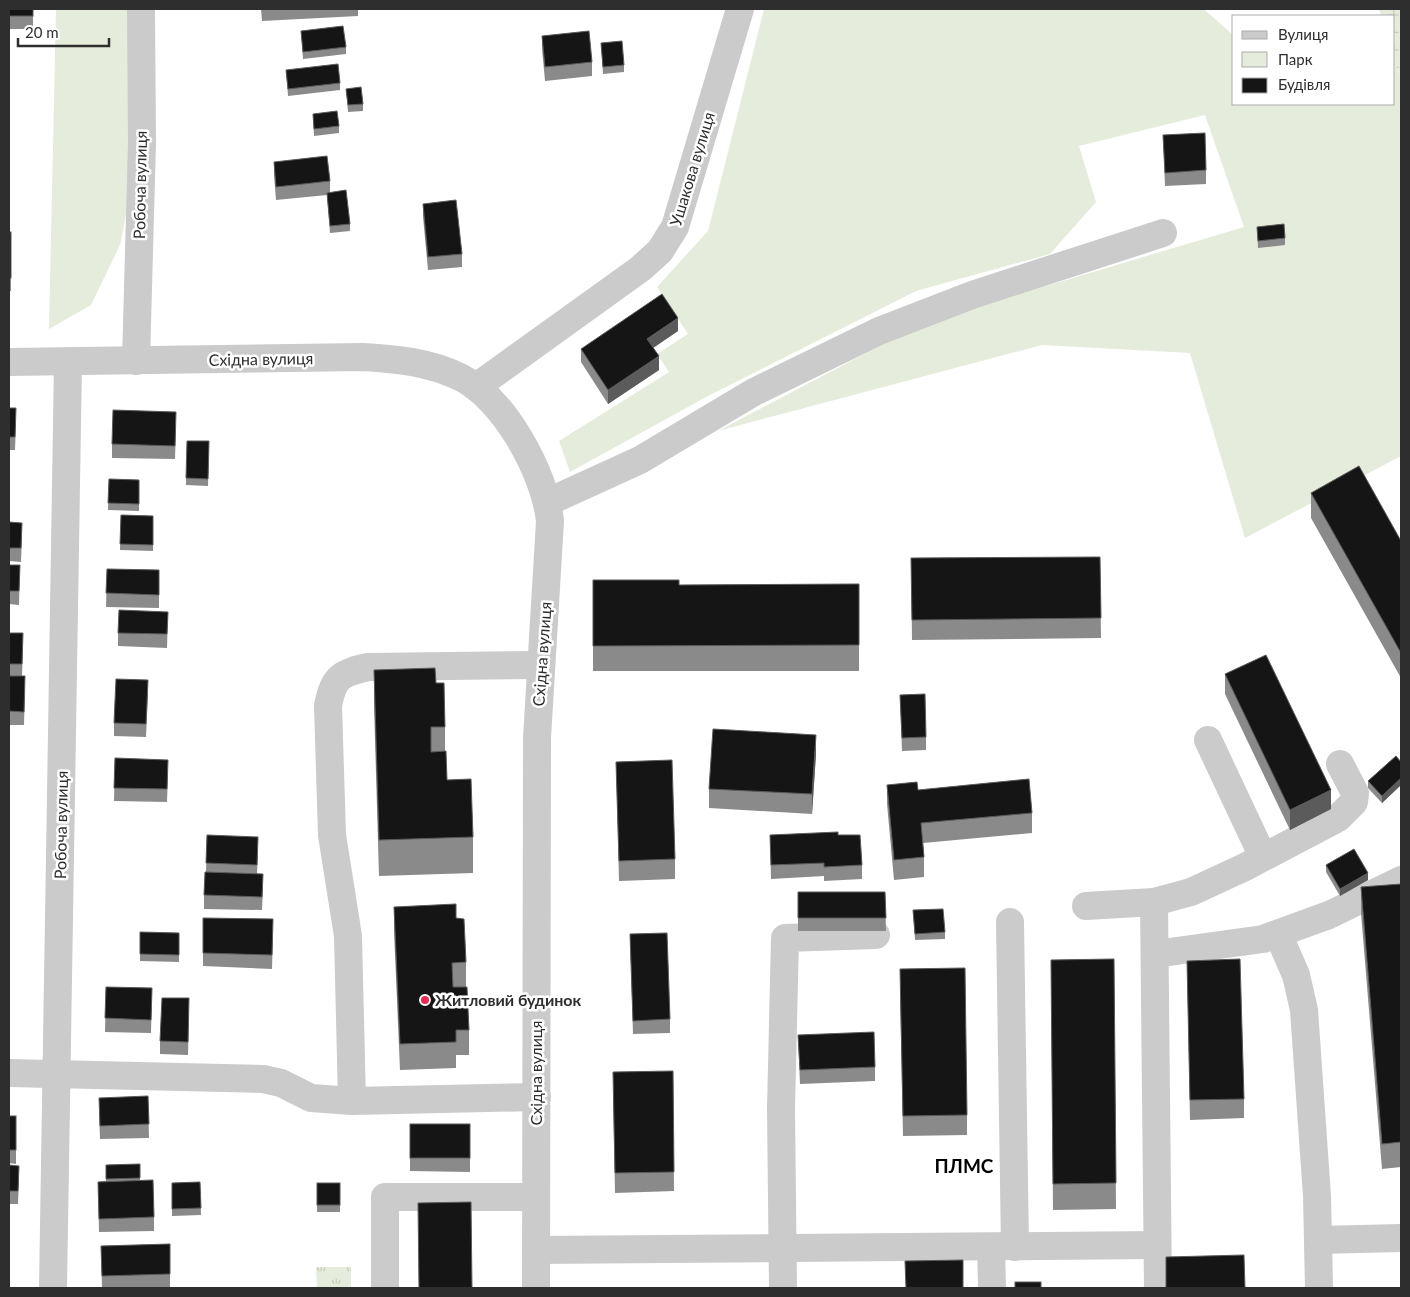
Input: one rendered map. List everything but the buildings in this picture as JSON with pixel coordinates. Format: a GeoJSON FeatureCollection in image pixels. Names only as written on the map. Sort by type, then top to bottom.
{"type":"FeatureCollection","features":[{"type":"Feature","properties":{"kind":"street","name":"Робоча вулиця"},"geometry":{"type":"LineString","coordinates":[[136,361],[142,143],[141,9]]}},
{"type":"Feature","properties":{"kind":"street","name":"Ушакова вулиця"},"geometry":{"type":"LineString","coordinates":[[476,387],[653,259],[668,239],[682,206],[740,9]]}},
{"type":"Feature","properties":{"kind":"street"},"geometry":{"type":"LineString","coordinates":[[548,502],[611,475],[660,449],[746,396],[878,331],[972,295],[1163,233]]}},
{"type":"Feature","properties":{"kind":"street","name":"Східна вулиця"},"geometry":{"type":"LineString","coordinates":[[9,362],[363,357],[397,359],[422,363],[448,372],[476,387],[518,437],[539,476],[548,502],[549,556],[540,665],[537,738],[536,1288]]}},
{"type":"Feature","properties":{"kind":"street","name":"Робоча вулиця"},"geometry":{"type":"LineString","coordinates":[[53,1288],[68,362]]}},
{"type":"Feature","properties":{"kind":"street"},"geometry":{"type":"LineString","coordinates":[[352,1101],[347,917],[332,835],[328,706],[331,690],[338,678],[350,671],[368,667],[540,665]]}},
{"type":"Feature","properties":{"kind":"street"},"geometry":{"type":"LineString","coordinates":[[1208,740],[1263,857]]}},
{"type":"Feature","properties":{"kind":"street"},"geometry":{"type":"LineString","coordinates":[[1086,906],[1154,902],[1191,892],[1263,857],[1348,811],[1354,802],[1355,793],[1340,764]]}},
{"type":"Feature","properties":{"kind":"street"},"geometry":{"type":"LineString","coordinates":[[1154,954],[1246,942],[1278,934],[1337,912],[1401,880]]}},
{"type":"Feature","properties":{"kind":"street"},"geometry":{"type":"LineString","coordinates":[[1154,902],[1158,1288]]}},
{"type":"Feature","properties":{"kind":"street"},"geometry":{"type":"LineString","coordinates":[[992,1288],[1003,1247],[1010,922]]}},
{"type":"Feature","properties":{"kind":"street"},"geometry":{"type":"LineString","coordinates":[[1278,934],[1296,975],[1304,1010],[1314,1147],[1319,1288]]}},
{"type":"Feature","properties":{"kind":"street"},"geometry":{"type":"LineString","coordinates":[[783,1288],[781,1056],[785,938],[876,935]]}},
{"type":"Feature","properties":{"kind":"street"},"geometry":{"type":"LineString","coordinates":[[9,1073],[264,1079],[281,1083],[311,1098],[352,1101],[537,1097]]}},
{"type":"Feature","properties":{"kind":"street"},"geometry":{"type":"LineString","coordinates":[[385,1288],[385,1197],[535,1197]]}},
{"type":"Feature","properties":{"kind":"street"},"geometry":{"type":"LineString","coordinates":[[1318,1240],[1401,1238]]}},
{"type":"Feature","properties":{"kind":"street"},"geometry":{"type":"LineString","coordinates":[[536,1250],[1157,1245]]}},
{"type":"Feature","properties":{"kind":"green space"},"geometry":{"type":"Polygon","coordinates":[[[56,9],[128,9],[132,184],[120,245],[91,305],[49,329],[56,9]]]}},
{"type":"Feature","properties":{"kind":"green space"},"geometry":{"type":"Polygon","coordinates":[[[764,9],[1204,9],[1232,34],[1232,105],[1395,105],[1395,62],[1401,79],[1401,456],[1245,538],[1190,353],[1042,345],[718,431],[925,322],[1244,227],[1205,115],[1079,146],[1096,202],[1050,254],[916,291],[708,396],[570,472],[559,441],[669,372],[657,354],[688,334],[657,287],[708,231],[764,9]]]}},
{"type":"Feature","properties":{"kind":"green space"},"geometry":{"type":"Polygon","coordinates":[[[1379,9],[1401,9],[1401,79],[1395,62],[1395,15],[1381,15],[1379,9]]]}},
{"type":"Feature","properties":{"kind":"green space"},"geometry":{"type":"Polygon","coordinates":[[[316,1267],[351,1267],[351,1288],[317,1288],[316,1267]]]}},
{"type":"Feature","properties":{"kind":"place","name":"Житловий будинок"},"geometry":{"type":"Point","coordinates":[425,1000]}},
{"type":"Feature","properties":{"kind":"district","name":"ПЛМС"},"geometry":{"type":"Point","coordinates":[964,1166]}}]}
